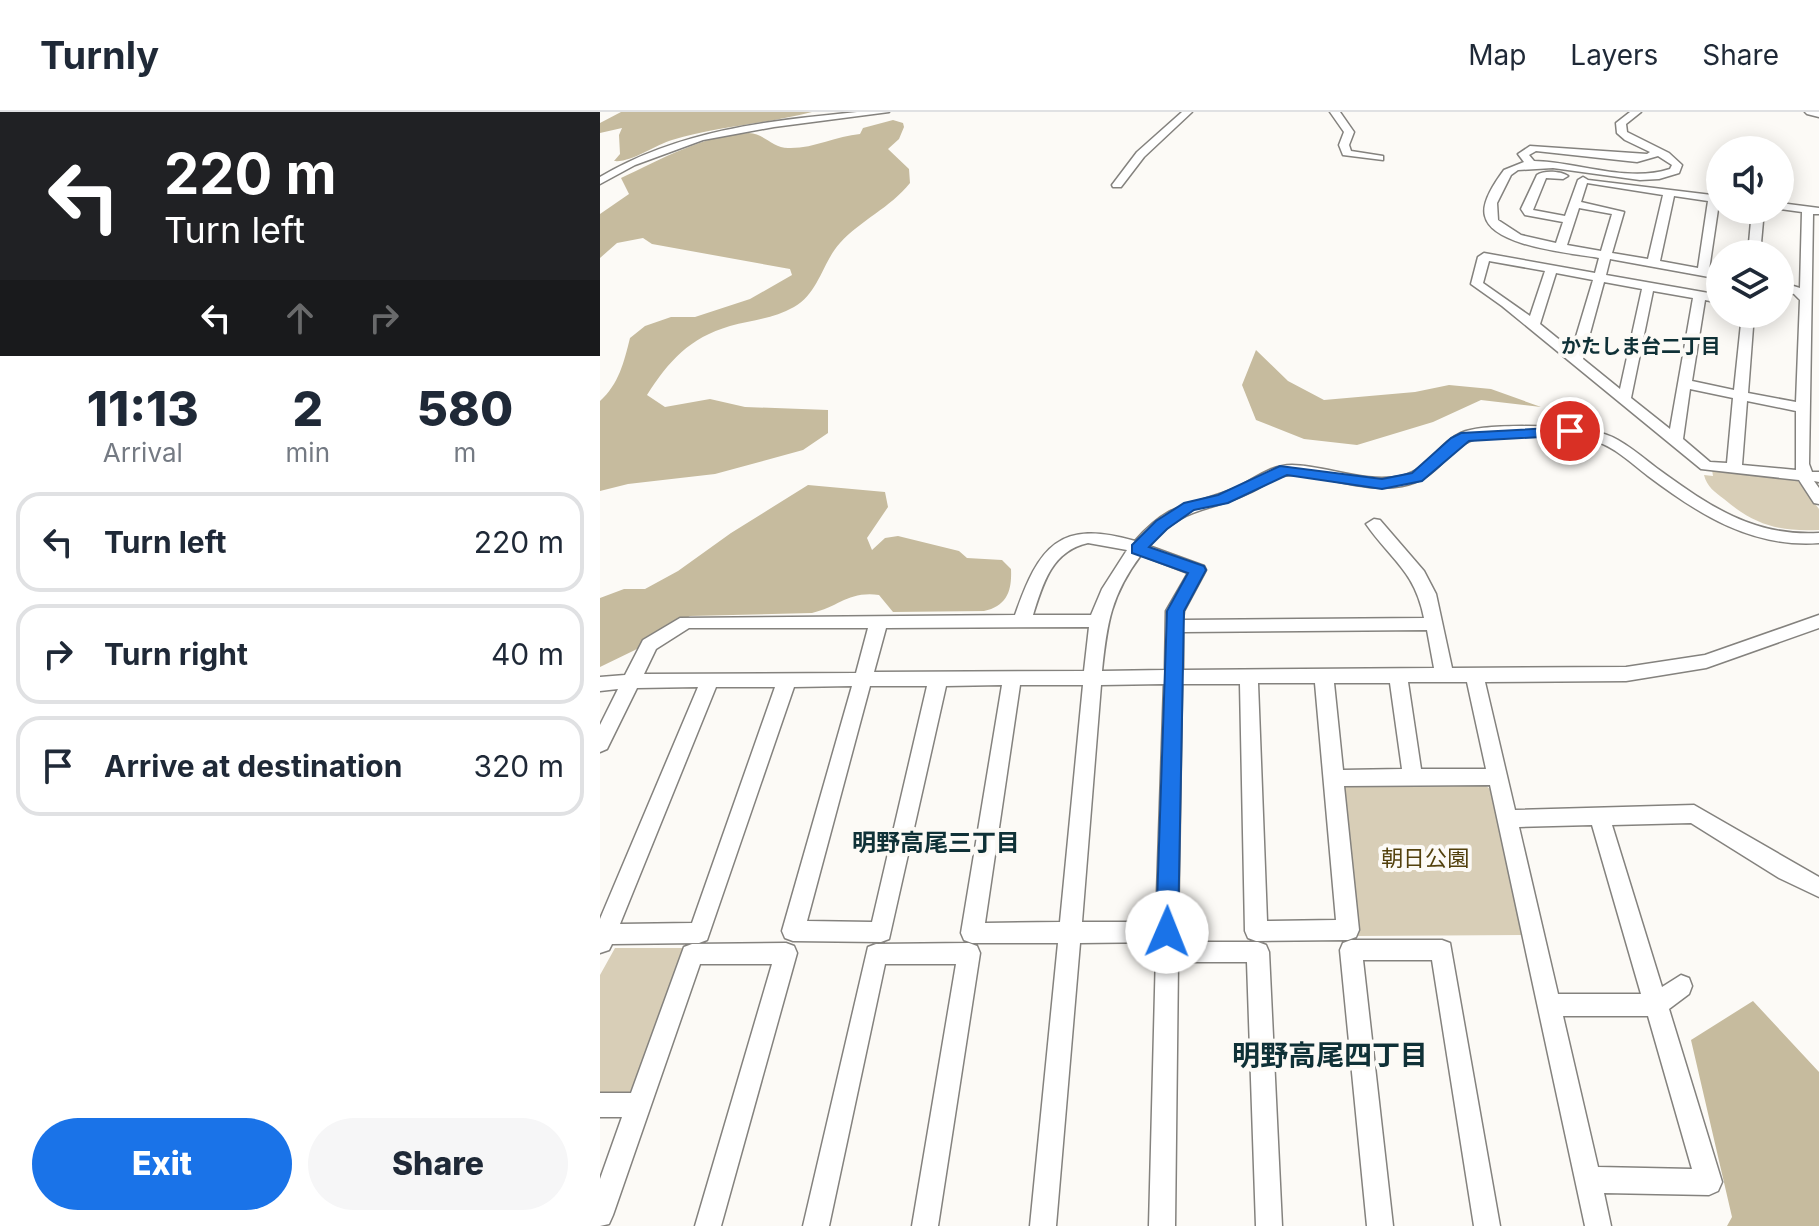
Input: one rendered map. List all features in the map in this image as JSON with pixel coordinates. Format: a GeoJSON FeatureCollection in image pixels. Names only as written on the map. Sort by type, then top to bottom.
{"type":"FeatureCollection","features":[{"type":"Feature","properties":{"kind":"street"},"geometry":{"type":"LineString","coordinates":[[600,181],[647,155],[707,136],[767,125],[884,112]]}},
{"type":"Feature","properties":{"kind":"street"},"geometry":{"type":"LineString","coordinates":[[1117,185],[1131,161],[1149,150],[1157,137],[1187,112]]}},
{"type":"Feature","properties":{"kind":"street"},"geometry":{"type":"LineString","coordinates":[[1335,112],[1349,132],[1344,145],[1347,153],[1379,158]]}},
{"type":"Feature","properties":{"kind":"street"},"geometry":{"type":"LineString","coordinates":[[1636,112],[1621,123],[1621,132],[1636,143],[1674,160],[1677,166],[1675,171],[1647,177],[1532,165],[1515,167],[1506,173],[1490,215],[1499,227],[1511,235],[1560,247],[1706,273]]}},
{"type":"Feature","properties":{"kind":"street"},"geometry":{"type":"LineString","coordinates":[[1810,112],[1819,114]]}},
{"type":"Feature","properties":{"kind":"street"},"geometry":{"type":"LineString","coordinates":[[1532,165],[1523,154],[1534,148],[1633,159],[1650,157],[1658,151]]}},
{"type":"Feature","properties":{"kind":"street"},"geometry":{"type":"LineString","coordinates":[[1570,220],[1529,213],[1527,209],[1542,175],[1548,173],[1706,198]]}},
{"type":"Feature","properties":{"kind":"street"},"geometry":{"type":"LineString","coordinates":[[1560,247],[1583,180]]}},
{"type":"Feature","properties":{"kind":"street"},"geometry":{"type":"LineString","coordinates":[[1653,264],[1669,194]]}},
{"type":"Feature","properties":{"kind":"street"},"geometry":{"type":"LineString","coordinates":[[1575,204],[1618,212],[1576,360]]}},
{"type":"Feature","properties":{"kind":"street"},"geometry":{"type":"LineString","coordinates":[[1813,210],[1813,252],[1806,299],[1812,330],[1812,356],[1803,408],[1802,464],[1812,476],[1819,499]]}},
{"type":"Feature","properties":{"kind":"street"},"geometry":{"type":"LineString","coordinates":[[1703,272],[1712,224]]}},
{"type":"Feature","properties":{"kind":"street"},"geometry":{"type":"LineString","coordinates":[[1706,297],[1484,257],[1477,284],[1533,325],[1706,466],[1812,476]]}},
{"type":"Feature","properties":{"kind":"street"},"geometry":{"type":"LineString","coordinates":[[1533,325],[1552,269]]}},
{"type":"Feature","properties":{"kind":"street"},"geometry":{"type":"LineString","coordinates":[[1624,400],[1648,287]]}},
{"type":"Feature","properties":{"kind":"street"},"geometry":{"type":"LineString","coordinates":[[1794,290],[1806,299]]}},
{"type":"Feature","properties":{"kind":"street"},"geometry":{"type":"LineString","coordinates":[[1675,441],[1699,296]]}},
{"type":"Feature","properties":{"kind":"street"},"geometry":{"type":"LineString","coordinates":[[1734,469],[1747,328]]}},
{"type":"Feature","properties":{"kind":"street"},"geometry":{"type":"LineString","coordinates":[[1684,384],[1803,408]]}},
{"type":"Feature","properties":{"kind":"street"},"geometry":{"type":"LineString","coordinates":[[1043,1226],[1098,621],[1107,592],[1138,549],[1161,525],[1189,506],[1223,499],[1285,470],[1382,484],[1417,477],[1456,441],[1466,436],[1570,431],[1591,434],[1612,442],[1744,531],[1802,542],[1819,538]]}},
{"type":"Feature","properties":{"kind":"street"},"geometry":{"type":"LineString","coordinates":[[1374,524],[1418,575],[1428,594],[1445,677]]}},
{"type":"Feature","properties":{"kind":"street"},"geometry":{"type":"LineString","coordinates":[[1012,679],[972,933],[1167,932],[1175,611],[1198,570],[1092,535],[1078,536],[1064,543],[1037,575],[1029,591],[1022,621]]}},
{"type":"Feature","properties":{"kind":"street"},"geometry":{"type":"LineString","coordinates":[[879,621],[793,931],[881,932],[938,679]]}},
{"type":"Feature","properties":{"kind":"street"},"geometry":{"type":"LineString","coordinates":[[600,744],[649,645],[686,622],[1098,621]]}},
{"type":"Feature","properties":{"kind":"street"},"geometry":{"type":"LineString","coordinates":[[600,684],[710,680],[1587,676],[1664,669],[1742,650],[1819,621]]}},
{"type":"Feature","properties":{"kind":"street"},"geometry":{"type":"LineString","coordinates":[[1175,626],[1435,624]]}},
{"type":"Feature","properties":{"kind":"street"},"geometry":{"type":"LineString","coordinates":[[1475,676],[1598,1226]]}},
{"type":"Feature","properties":{"kind":"street"},"geometry":{"type":"LineString","coordinates":[[1249,678],[1256,931],[1348,930],[1324,677]]}},
{"type":"Feature","properties":{"kind":"street"},"geometry":{"type":"LineString","coordinates":[[1398,677],[1413,778]]}},
{"type":"Feature","properties":{"kind":"street"},"geometry":{"type":"LineString","coordinates":[[710,680],[602,938],[699,933],[787,680]]}},
{"type":"Feature","properties":{"kind":"street"},"geometry":{"type":"LineString","coordinates":[[1333,778],[1498,777]]}},
{"type":"Feature","properties":{"kind":"street"},"geometry":{"type":"LineString","coordinates":[[1507,819],[1600,819],[1694,814],[1786,871],[1819,887]]}},
{"type":"Feature","properties":{"kind":"street"},"geometry":{"type":"LineString","coordinates":[[1588,1180],[1709,1182],[1600,819]]}},
{"type":"Feature","properties":{"kind":"street"},"geometry":{"type":"LineString","coordinates":[[1380,1226],[1351,950],[1442,950],[1487,1226]]}},
{"type":"Feature","properties":{"kind":"street"},"geometry":{"type":"LineString","coordinates":[[1162,1226],[1167,952],[1258,952],[1269,1226]]}},
{"type":"Feature","properties":{"kind":"street"},"geometry":{"type":"LineString","coordinates":[[600,1215],[692,954],[786,953],[708,1226]]}},
{"type":"Feature","properties":{"kind":"street"},"geometry":{"type":"LineString","coordinates":[[816,1226],[876,954],[969,953],[925,1226]]}},
{"type":"Feature","properties":{"kind":"street"},"geometry":{"type":"LineString","coordinates":[[1548,1005],[1656,1005],[1681,986]]}},
{"type":"Feature","properties":{"kind":"street"},"geometry":{"type":"LineString","coordinates":[[600,1105],[639,1105]]}},
{"type":"Feature","properties":{"kind":"green space"},"geometry":{"type":"Polygon","coordinates":[[[1712,470],[1790,477],[1798,481],[1819,509],[1819,530],[1780,528],[1746,515],[1709,486],[1704,475],[1713,476],[1712,470]]]}},
{"type":"Feature","properties":{"kind":"green space","name":"朝日公園"},"geometry":{"type":"Polygon","coordinates":[[[1341,781],[1481,782],[1490,789],[1523,935],[1357,936],[1341,781]]]}},
{"type":"Feature","properties":{"kind":"green space"},"geometry":{"type":"Polygon","coordinates":[[[615,948],[687,948],[634,1099],[600,1099],[600,975],[615,948]]]}},
{"type":"Feature","properties":{"kind":"shaded area"},"geometry":{"type":"Polygon","coordinates":[[[621,112],[812,112],[689,135],[628,159],[614,161],[620,154],[619,135],[622,128],[600,133],[600,123],[621,112]]]}},
{"type":"Feature","properties":{"kind":"shaded area"},"geometry":{"type":"Polygon","coordinates":[[[893,120],[903,123],[904,127],[899,139],[888,149],[909,169],[910,183],[894,200],[840,243],[802,301],[778,314],[730,326],[703,337],[672,361],[647,395],[665,407],[710,399],[745,407],[828,410],[828,433],[803,450],[715,474],[628,484],[600,491],[600,401],[616,380],[630,338],[645,326],[671,317],[695,317],[750,299],[792,275],[790,269],[652,244],[643,238],[617,243],[600,258],[600,214],[629,194],[621,178],[683,149],[732,134],[759,135],[783,147],[797,148],[860,134],[863,128],[893,120]]]}},
{"type":"Feature","properties":{"kind":"shaded area"},"geometry":{"type":"Polygon","coordinates":[[[1256,350],[1288,381],[1324,400],[1415,392],[1449,385],[1491,389],[1541,407],[1481,400],[1433,422],[1357,445],[1304,439],[1256,420],[1242,385],[1256,350]]]}},
{"type":"Feature","properties":{"kind":"shaded area"},"geometry":{"type":"Polygon","coordinates":[[[808,485],[885,492],[888,507],[867,538],[872,550],[885,538],[898,536],[959,551],[967,558],[1002,560],[1011,569],[1006,596],[998,605],[984,611],[893,612],[879,595],[868,594],[851,597],[812,613],[690,616],[635,650],[600,667],[600,598],[624,589],[645,589],[678,571],[731,533],[808,485]]]}},
{"type":"Feature","properties":{"kind":"shaded area"},"geometry":{"type":"Polygon","coordinates":[[[1753,1001],[1819,1072],[1819,1226],[1727,1226],[1732,1217],[1691,1040],[1753,1001]]]}},
{"type":"Feature","properties":{"kind":"district","name":"かたしま台二丁目"},"geometry":{"type":"Point","coordinates":[1641,346]}},
{"type":"Feature","properties":{"kind":"district","name":"明野高尾三丁目"},"geometry":{"type":"Point","coordinates":[936,843]}},
{"type":"Feature","properties":{"kind":"district","name":"明野高尾四丁目"},"geometry":{"type":"Point","coordinates":[1330,1055]}},
{"type":"Feature","properties":{"kind":"route"},"geometry":{"type":"LineString","coordinates":[[1167,932],[1175,611],[1198,570],[1138,549],[1161,525],[1189,506],[1223,499],[1285,470],[1382,484],[1417,477],[1456,441],[1466,436],[1570,431]]}}]}
